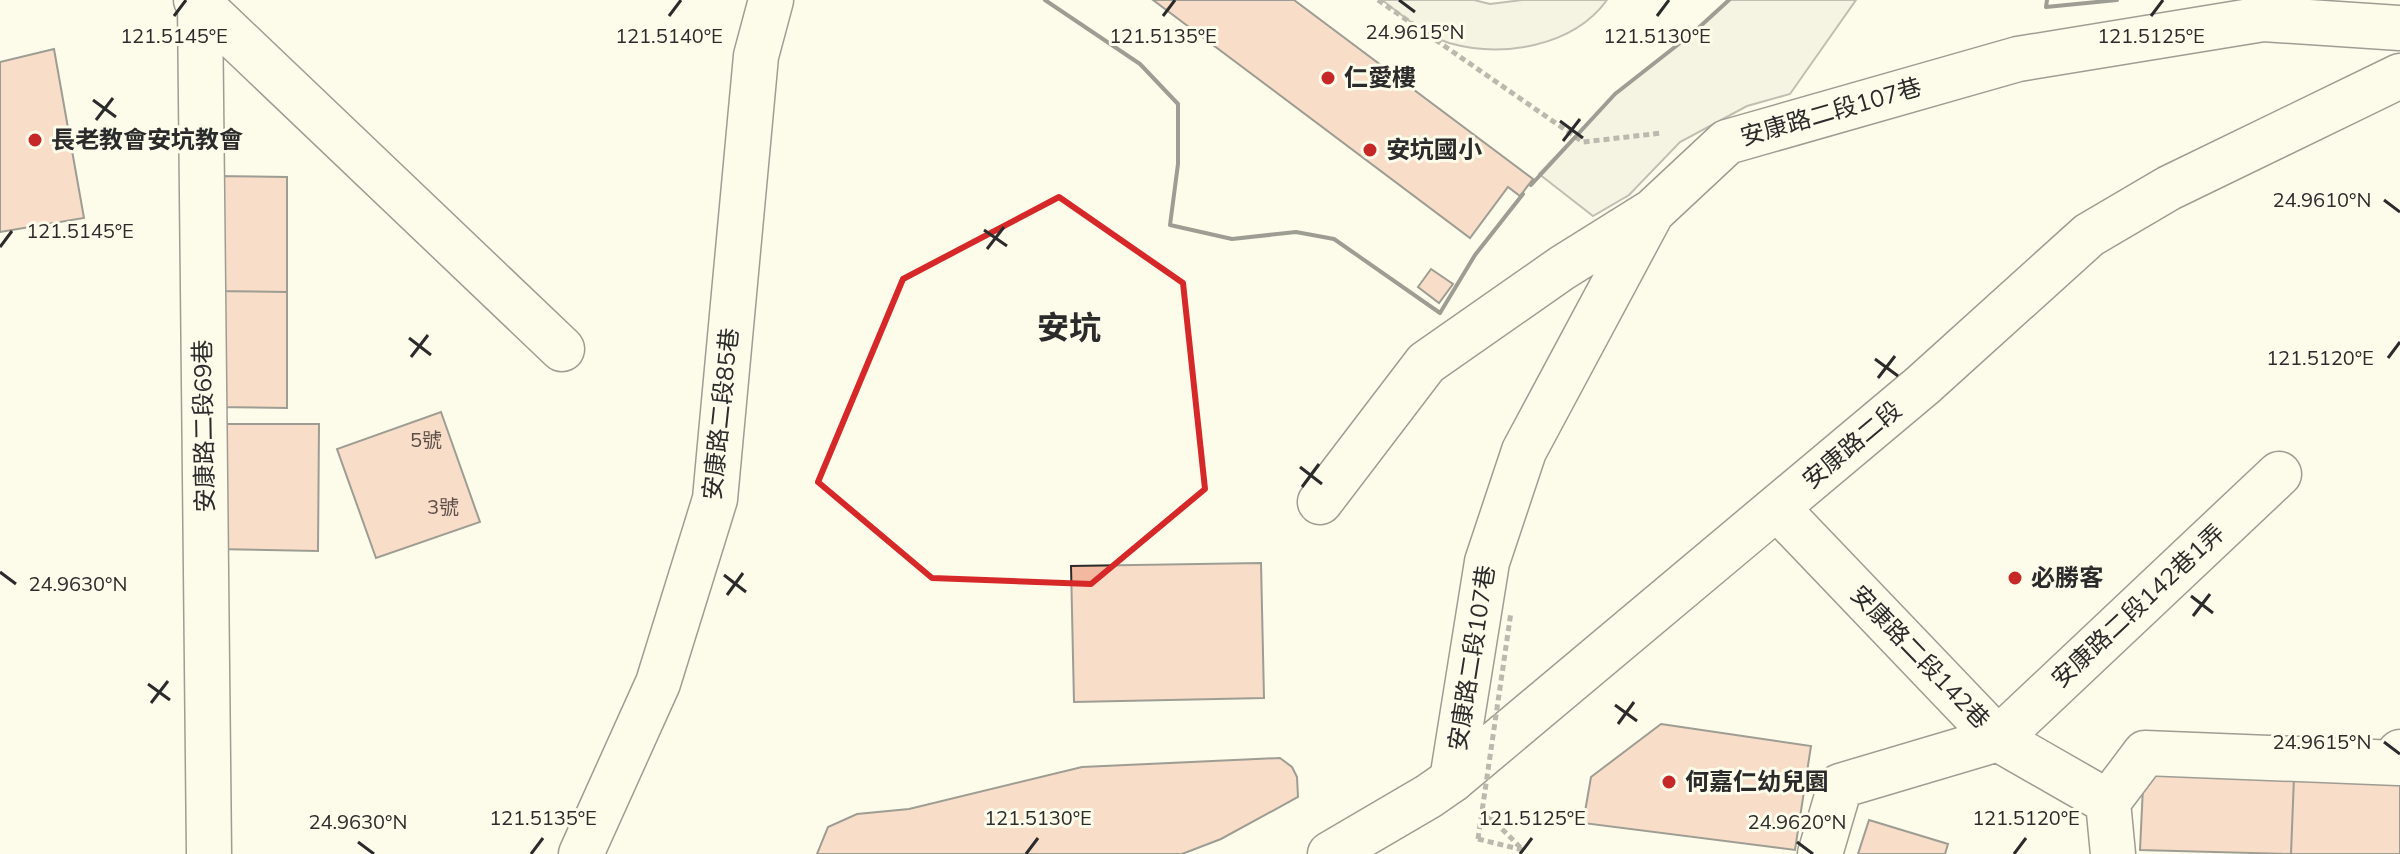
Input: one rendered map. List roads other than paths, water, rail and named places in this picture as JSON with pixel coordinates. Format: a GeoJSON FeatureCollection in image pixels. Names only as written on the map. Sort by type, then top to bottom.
{"type":"FeatureCollection","features":[{"type":"Feature","properties":{"kind":"main road","name":"安康路二段85巷"},"geometry":{"type":"LineString","coordinates":[[581,854],[658,683],[715,499],[756,56],[771,0]]}},
{"type":"Feature","properties":{"kind":"main road"},"geometry":{"type":"LineString","coordinates":[[198,2],[562,349]]}},
{"type":"Feature","properties":{"kind":"main road","name":"安康路二段69巷"},"geometry":{"type":"LineString","coordinates":[[198,2],[209,854]]}},
{"type":"Feature","properties":{"kind":"main road","name":"安康路二段107巷"},"geometry":{"type":"LineString","coordinates":[[1452,780],[1487,562],[1524,451],[1652,212],[1727,142],[2018,59],[2263,19],[2400,28]]}},
{"type":"Feature","properties":{"kind":"main road","name":"安康路二段"},"geometry":{"type":"LineString","coordinates":[[1330,854],[1452,780],[1923,385],[2089,235],[2169,188],[2400,76]]}},
{"type":"Feature","properties":{"kind":"main road"},"geometry":{"type":"LineString","coordinates":[[1320,502],[1426,363],[1562,268],[1652,212]]}},
{"type":"Feature","properties":{"kind":"main road","name":"安康路二段142巷1弄"},"geometry":{"type":"LineString","coordinates":[[1998,739],[2279,474]]}},
{"type":"Feature","properties":{"kind":"main road","name":"安康路二段142巷"},"geometry":{"type":"LineString","coordinates":[[1777,508],[1998,739],[1840,786],[1820,854]]}},
{"type":"Feature","properties":{"kind":"main road"},"geometry":{"type":"LineString","coordinates":[[1998,739],[2108,802]]}},
{"type":"Feature","properties":{"kind":"main road"},"geometry":{"type":"LineString","coordinates":[[2113,854],[2108,802],[2145,753],[2398,763],[2400,752]]}},
{"type":"Feature","properties":{"kind":"place","name":"仁愛樓"},"geometry":{"type":"Point","coordinates":[1328,78]}},
{"type":"Feature","properties":{"kind":"place","name":"長老教會安坑教會"},"geometry":{"type":"Point","coordinates":[35,140]}},
{"type":"Feature","properties":{"kind":"place","name":"安坑國小"},"geometry":{"type":"Point","coordinates":[1370,150]}},
{"type":"Feature","properties":{"kind":"place","name":"必勝客"},"geometry":{"type":"Point","coordinates":[2015,578]}},
{"type":"Feature","properties":{"kind":"place","name":"何嘉仁幼兒園"},"geometry":{"type":"Point","coordinates":[1669,782]}},
{"type":"Feature","properties":{"kind":"district","name":"安坑"},"geometry":{"type":"Point","coordinates":[1069,328]}}]}
